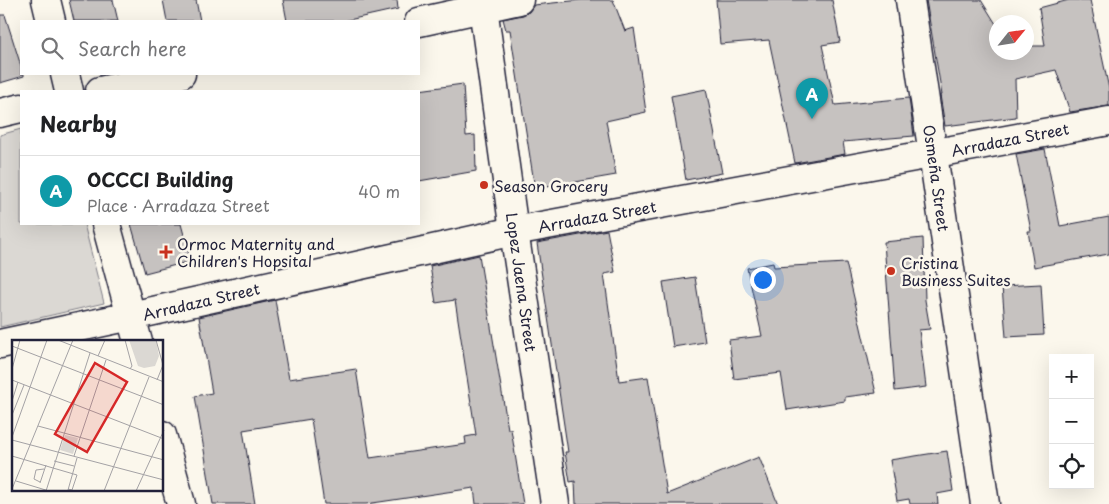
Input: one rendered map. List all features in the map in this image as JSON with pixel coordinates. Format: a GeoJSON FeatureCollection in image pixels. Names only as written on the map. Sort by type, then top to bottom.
{"type":"FeatureCollection","features":[{"type":"Feature","properties":{"kind":"street"},"geometry":{"type":"LineString","coordinates":[[46,0],[51,20]]}},
{"type":"Feature","properties":{"kind":"street"},"geometry":{"type":"LineString","coordinates":[[420,22],[483,4],[519,0]]}},
{"type":"Feature","properties":{"kind":"street","name":"Osmeña Street"},"geometry":{"type":"LineString","coordinates":[[910,0],[984,504]]}},
{"type":"Feature","properties":{"kind":"street","name":"Lopez Jaena Street"},"geometry":{"type":"LineString","coordinates":[[483,4],[514,231],[555,504]]}},
{"type":"Feature","properties":{"kind":"street"},"geometry":{"type":"LineString","coordinates":[[65,75],[69,90]]}},
{"type":"Feature","properties":{"kind":"street"},"geometry":{"type":"LineString","coordinates":[[105,90],[176,75]]}},
{"type":"Feature","properties":{"kind":"street"},"geometry":{"type":"LineString","coordinates":[[0,113],[20,108]]}},
{"type":"Feature","properties":{"kind":"street","name":"Arradaza Street"},"geometry":{"type":"LineString","coordinates":[[36,340],[135,329],[514,231],[1109,121]]}},
{"type":"Feature","properties":{"kind":"street"},"geometry":{"type":"LineString","coordinates":[[106,225],[135,329]]}},
{"type":"Feature","properties":{"kind":"street"},"geometry":{"type":"LineString","coordinates":[[164,442],[181,504]]}},
{"type":"Feature","properties":{"kind":"shaded area"},"geometry":{"type":"Polygon","coordinates":[[[20,129],[20,225],[84,225],[104,303],[0,327],[0,135],[20,129]]]}},
{"type":"Feature","properties":{"kind":"building"},"geometry":{"type":"Polygon","coordinates":[[[69,0],[113,0],[118,20],[74,20],[69,0]]]}},
{"type":"Feature","properties":{"kind":"building"},"geometry":{"type":"Polygon","coordinates":[[[163,0],[196,0],[200,20],[167,20],[163,0]]]}},
{"type":"Feature","properties":{"kind":"building"},"geometry":{"type":"Polygon","coordinates":[[[283,0],[397,0],[398,9],[348,20],[287,20],[283,0]]]}},
{"type":"Feature","properties":{"kind":"building"},"geometry":{"type":"Polygon","coordinates":[[[581,0],[613,0],[625,31],[634,28],[646,112],[606,121],[616,175],[535,189],[510,30],[506,30],[503,19],[523,15],[529,12],[534,5],[581,0]]]}},
{"type":"Feature","properties":{"kind":"building"},"geometry":{"type":"Polygon","coordinates":[[[716,0],[832,0],[840,42],[822,45],[835,105],[909,98],[914,136],[843,142],[845,154],[795,163],[769,40],[720,44],[716,0]]]}},
{"type":"Feature","properties":{"kind":"building"},"geometry":{"type":"Polygon","coordinates":[[[926,0],[981,0],[990,15],[989,60],[1034,60],[1034,46],[1045,46],[1039,8],[1069,0],[1090,0],[1109,89],[1109,106],[1070,112],[1056,70],[1015,79],[1016,117],[945,126],[940,95],[942,95],[926,0]]]}},
{"type":"Feature","properties":{"kind":"building"},"geometry":{"type":"Polygon","coordinates":[[[0,15],[5,15],[20,63],[20,75],[24,76],[0,83],[0,15]]]}},
{"type":"Feature","properties":{"kind":"building"},"geometry":{"type":"Polygon","coordinates":[[[463,84],[466,136],[475,135],[476,171],[420,181],[419,90],[463,84]]]}},
{"type":"Feature","properties":{"kind":"building"},"geometry":{"type":"Polygon","coordinates":[[[706,89],[722,173],[686,180],[671,96],[706,89]]]}},
{"type":"Feature","properties":{"kind":"building"},"geometry":{"type":"Polygon","coordinates":[[[1045,149],[1060,226],[1109,217],[1109,254],[1034,267],[1028,231],[1031,231],[1016,154],[1045,149]]]}},
{"type":"Feature","properties":{"kind":"building"},"geometry":{"type":"Polygon","coordinates":[[[131,225],[181,225],[191,261],[145,273],[131,225]]]}},
{"type":"Feature","properties":{"kind":"building"},"geometry":{"type":"Polygon","coordinates":[[[607,230],[615,272],[604,274],[619,381],[648,377],[667,494],[759,457],[778,504],[576,504],[575,481],[570,482],[565,452],[568,452],[537,243],[607,230]]]}},
{"type":"Feature","properties":{"kind":"building"},"geometry":{"type":"Polygon","coordinates":[[[923,238],[925,300],[930,329],[919,330],[926,387],[895,391],[884,242],[923,238]]]}},
{"type":"Feature","properties":{"kind":"building"},"geometry":{"type":"Polygon","coordinates":[[[479,255],[508,429],[511,429],[523,504],[476,504],[474,488],[366,504],[324,504],[311,419],[243,430],[255,504],[213,504],[195,396],[212,393],[199,317],[275,300],[289,379],[356,369],[370,458],[466,444],[465,437],[476,435],[455,300],[436,303],[430,266],[479,255]]]}},
{"type":"Feature","properties":{"kind":"building"},"geometry":{"type":"Polygon","coordinates":[[[773,263],[774,267],[846,263],[876,393],[845,397],[845,401],[787,410],[781,373],[734,379],[729,340],[762,336],[747,268],[773,263]]]}},
{"type":"Feature","properties":{"kind":"building"},"geometry":{"type":"Polygon","coordinates":[[[695,277],[705,342],[673,347],[663,282],[695,277]]]}},
{"type":"Feature","properties":{"kind":"building"},"geometry":{"type":"Polygon","coordinates":[[[1041,284],[1044,335],[1006,337],[1002,286],[1041,284]]]}},
{"type":"Feature","properties":{"kind":"building"},"geometry":{"type":"Polygon","coordinates":[[[947,451],[953,491],[937,494],[938,504],[910,504],[909,499],[897,501],[890,460],[947,451]]]}},
{"type":"Feature","properties":{"kind":"place","name":"OCCCI Building"},"geometry":{"type":"Point","coordinates":[812,119]}},
{"type":"Feature","properties":{"kind":"place","name":"Season Grocery"},"geometry":{"type":"Point","coordinates":[484,185]}},
{"type":"Feature","properties":{"kind":"place","name":"Ormoc Maternity and Children's Hopsital"},"geometry":{"type":"Point","coordinates":[166,252]}},
{"type":"Feature","properties":{"kind":"place","name":"Cristina Business Suites"},"geometry":{"type":"Point","coordinates":[891,271]}}]}
